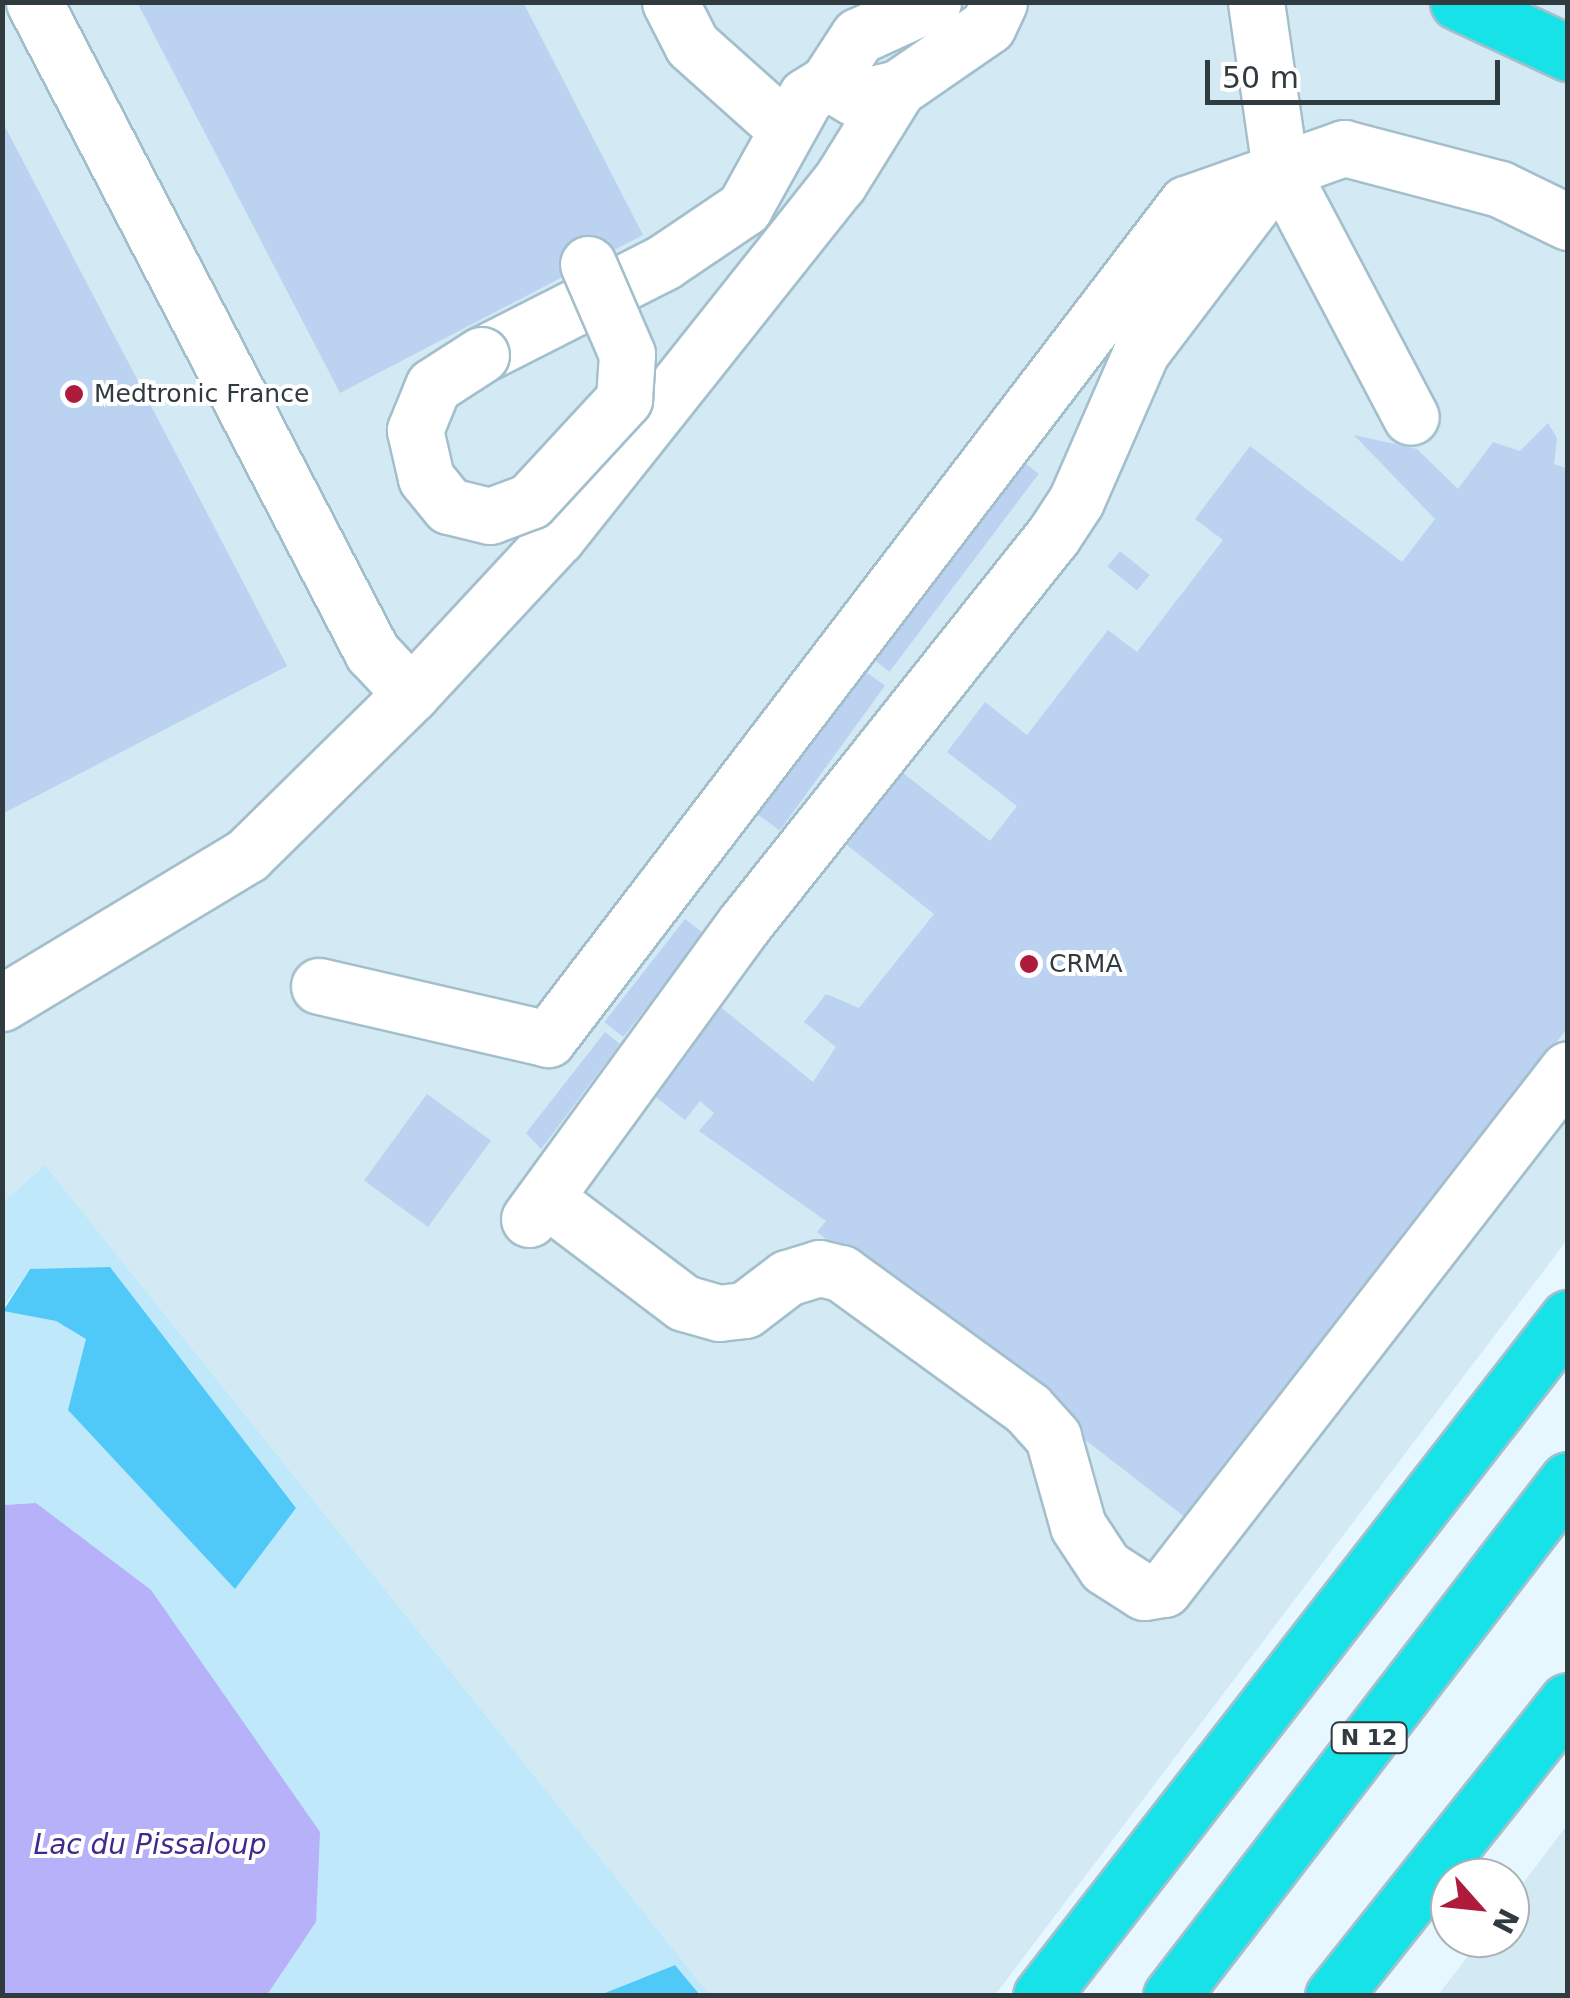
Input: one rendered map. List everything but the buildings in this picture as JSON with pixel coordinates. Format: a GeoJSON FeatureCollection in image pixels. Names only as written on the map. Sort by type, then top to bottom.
{"type":"FeatureCollection","features":[{"type":"Feature","properties":{"kind":"highway"},"geometry":{"type":"LineString","coordinates":[[1458,2],[1568,54]]}},
{"type":"Feature","properties":{"kind":"highway"},"geometry":{"type":"LineString","coordinates":[[1041,1996],[1568,1318]]}},
{"type":"Feature","properties":{"kind":"highway","name":"N 12"},"geometry":{"type":"LineString","coordinates":[[1171,1996],[1568,1480]]}},
{"type":"Feature","properties":{"kind":"highway"},"geometry":{"type":"LineString","coordinates":[[1333,1996],[1568,1701]]}},
{"type":"Feature","properties":{"kind":"lane"},"geometry":{"type":"LineString","coordinates":[[34,2],[372,652],[411,694]]}},
{"type":"Feature","properties":{"kind":"lane"},"geometry":{"type":"LineString","coordinates":[[670,2],[692,45],[786,130]]}},
{"type":"Feature","properties":{"kind":"lane"},"geometry":{"type":"LineString","coordinates":[[588,264],[628,354],[624,399],[530,501],[490,516],[449,506],[426,478],[415,430],[432,386],[481,355],[710,234],[744,208],[806,96],[828,82],[858,36],[934,2]]}},
{"type":"Feature","properties":{"kind":"lane"},"geometry":{"type":"LineString","coordinates":[[828,82],[856,98],[898,88],[988,26],[999,2]]}},
{"type":"Feature","properties":{"kind":"lane"},"geometry":{"type":"LineString","coordinates":[[1256,2],[1280,169],[1411,416]]}},
{"type":"Feature","properties":{"kind":"lane"},"geometry":{"type":"LineString","coordinates":[[2,1003],[247,855],[411,694],[557,537],[839,183],[898,88]]}},
{"type":"Feature","properties":{"kind":"lane"},"geometry":{"type":"LineString","coordinates":[[319,986],[548,1039],[1186,204],[1344,148],[1500,189],[1568,222]]}},
{"type":"Feature","properties":{"kind":"lane"},"geometry":{"type":"LineString","coordinates":[[1280,169],[1141,352],[1076,501],[1053,536],[746,923],[537,1208],[684,1303],[720,1313],[745,1310],[803,1272],[841,1273],[1028,1409],[1053,1437],[1078,1526],[1105,1567],[1144,1592],[1164,1589],[1568,1069]]}},
{"type":"Feature","properties":{"kind":"shaded area"},"geometry":{"type":"Polygon","coordinates":[[[3,3],[1567,3],[1567,1240],[995,1995],[710,1995],[45,1165],[3,1202],[3,3]]]}},
{"type":"Feature","properties":{"kind":"shaded area"},"geometry":{"type":"Polygon","coordinates":[[[45,1165],[710,1995],[700,1995],[675,1965],[600,1995],[267,1995],[316,1922],[37,1503],[3,1505],[3,1311],[56,1321],[87,1339],[296,1507],[30,1269],[3,1308],[3,1202],[45,1165]]]}},
{"type":"Feature","properties":{"kind":"shaded area"},"geometry":{"type":"Polygon","coordinates":[[[110,1267],[296,1508],[235,1589],[68,1410],[86,1339],[56,1321],[3,1311],[30,1269],[110,1267]]]}},
{"type":"Feature","properties":{"kind":"shaded area"},"geometry":{"type":"Polygon","coordinates":[[[1567,1825],[1567,1995],[1438,1995],[1467,1958],[1530,1958],[1530,1874],[1567,1825]]]}},
{"type":"Feature","properties":{"kind":"shaded area"},"geometry":{"type":"Polygon","coordinates":[[[675,1965],[700,1995],[600,1995],[675,1965]]]}},
{"type":"Feature","properties":{"kind":"water","name":"Lac du Pissaloup"},"geometry":{"type":"Polygon","coordinates":[[[36,1503],[151,1590],[320,1832],[316,1922],[267,1995],[3,1995],[3,1505],[36,1503]]]}},
{"type":"Feature","properties":{"kind":"place","name":"Medtronic France"},"geometry":{"type":"Point","coordinates":[74,394]}},
{"type":"Feature","properties":{"kind":"place","name":"CRMA"},"geometry":{"type":"Point","coordinates":[1029,964]}}]}
